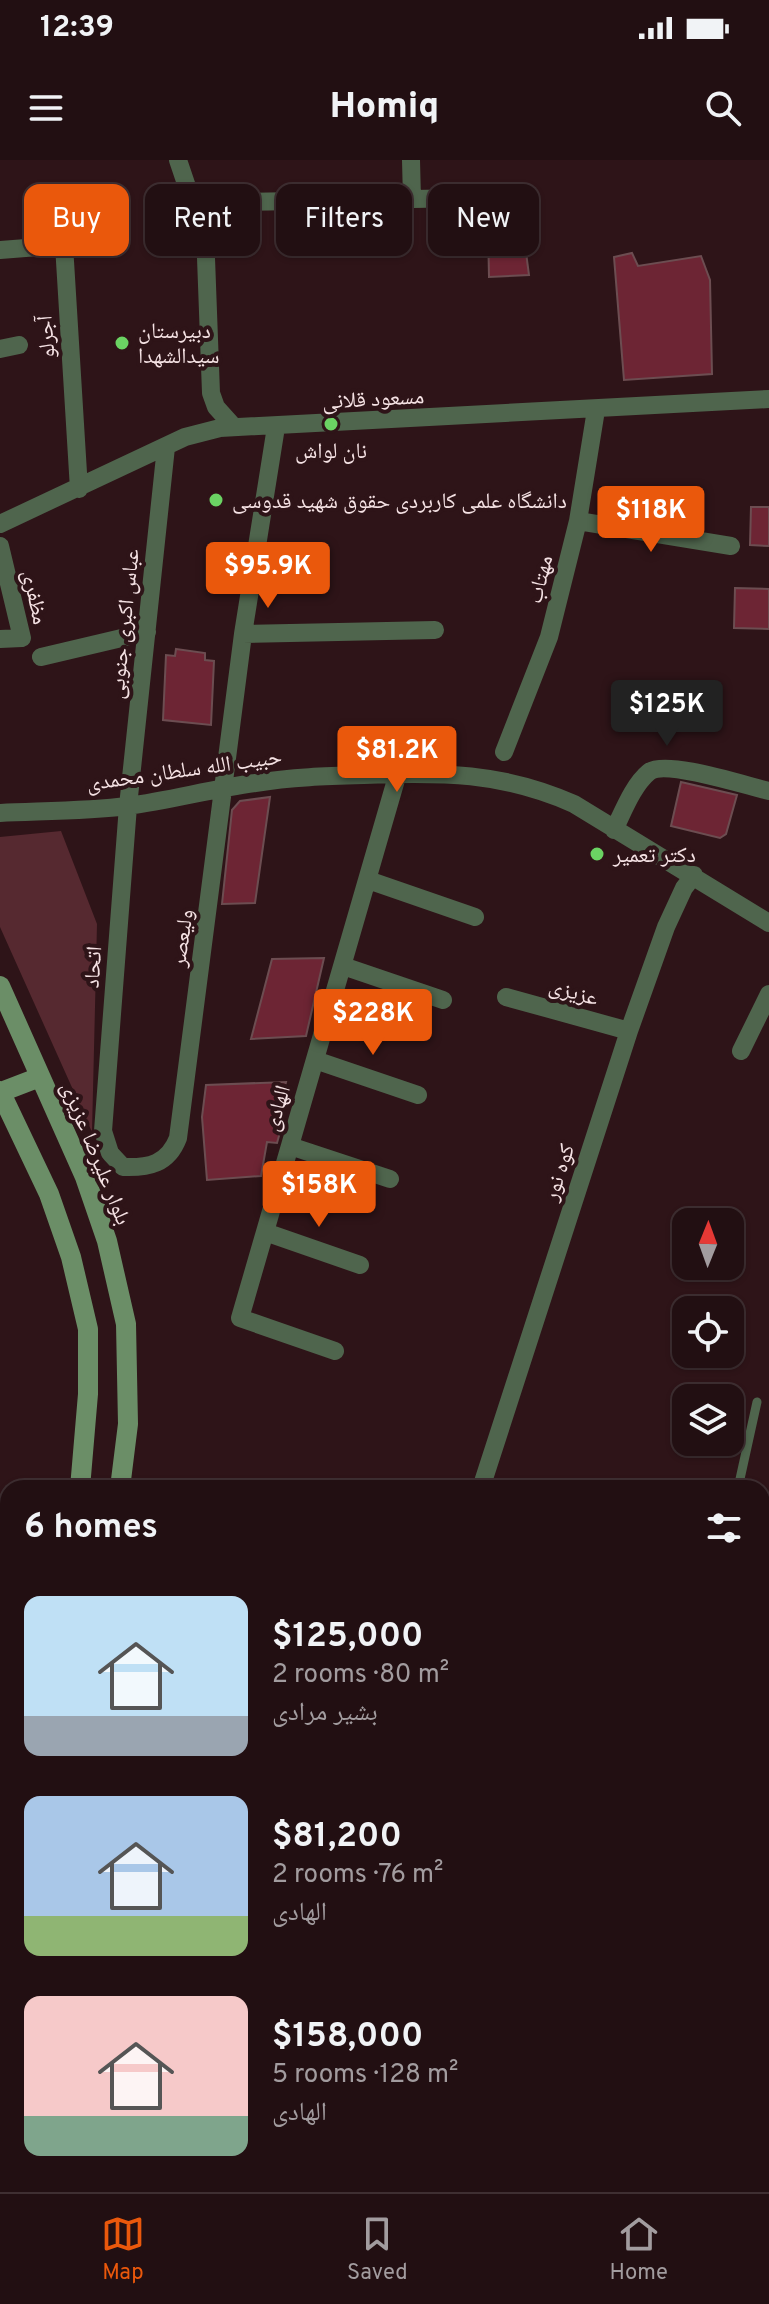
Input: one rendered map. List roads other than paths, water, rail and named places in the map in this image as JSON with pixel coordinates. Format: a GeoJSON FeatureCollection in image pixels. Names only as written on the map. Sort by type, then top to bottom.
{"type":"FeatureCollection","features":[{"type":"Feature","properties":{"kind":"main road","name":"بلوار علیرضا عزیزی"},"geometry":{"type":"LineString","coordinates":[[0,986],[96,1207],[107,1241],[126,1324],[128,1424],[121,1480]]}},
{"type":"Feature","properties":{"kind":"main road"},"geometry":{"type":"LineString","coordinates":[[40,1077],[0,1092],[49,1194],[71,1257],[88,1329],[87,1408],[81,1480]]}},
{"type":"Feature","properties":{"kind":"street"},"geometry":{"type":"LineString","coordinates":[[178,160],[185,184]]}},
{"type":"Feature","properties":{"kind":"street"},"geometry":{"type":"LineString","coordinates":[[411,160],[412,184]]}},
{"type":"Feature","properties":{"kind":"street"},"geometry":{"type":"LineString","coordinates":[[412,199],[428,199]]}},
{"type":"Feature","properties":{"kind":"street","name":"آجرلو"},"geometry":{"type":"LineString","coordinates":[[0,250],[64,245],[79,489]]}},
{"type":"Feature","properties":{"kind":"street"},"geometry":{"type":"LineString","coordinates":[[206,256],[211,393],[216,407],[234,427]]}},
{"type":"Feature","properties":{"kind":"street","name":"مسعود قلانی"},"geometry":{"type":"LineString","coordinates":[[0,524],[196,433],[234,427],[769,399]]}},
{"type":"Feature","properties":{"kind":"street","name":"مهتاب"},"geometry":{"type":"LineString","coordinates":[[504,752],[549,637],[578,521],[596,410]]}},
{"type":"Feature","properties":{"kind":"street","name":"ولیعصر"},"geometry":{"type":"LineString","coordinates":[[103,1131],[110,1153],[123,1167],[155,1165],[174,1149],[178,1138],[243,634],[276,427]]}},
{"type":"Feature","properties":{"kind":"street","name":"عباس اکبری جنوبی"},"geometry":{"type":"LineString","coordinates":[[128,806],[166,447]]}},
{"type":"Feature","properties":{"kind":"street"},"geometry":{"type":"LineString","coordinates":[[578,521],[731,546]]}},
{"type":"Feature","properties":{"kind":"street","name":"مظفری"},"geometry":{"type":"LineString","coordinates":[[0,546],[22,638],[0,639]]}},
{"type":"Feature","properties":{"kind":"street"},"geometry":{"type":"LineString","coordinates":[[243,634],[435,630]]}},
{"type":"Feature","properties":{"kind":"street","name":"مظفری"},"geometry":{"type":"LineString","coordinates":[[41,657],[147,632]]}},
{"type":"Feature","properties":{"kind":"street"},"geometry":{"type":"LineString","coordinates":[[614,830],[638,785],[654,768],[678,769],[769,791]]}},
{"type":"Feature","properties":{"kind":"street","name":"حبیب الله سلطان محمدی"},"geometry":{"type":"LineString","coordinates":[[0,813],[128,806],[301,777],[432,772],[501,779],[547,792],[574,804],[769,923]]}},
{"type":"Feature","properties":{"kind":"street","name":"الهادی"},"geometry":{"type":"LineString","coordinates":[[335,1351],[240,1318],[398,773]]}},
{"type":"Feature","properties":{"kind":"street","name":"اتحاد"},"geometry":{"type":"LineString","coordinates":[[103,1131],[128,806]]}},
{"type":"Feature","properties":{"kind":"street","name":"کوه نور"},"geometry":{"type":"LineString","coordinates":[[484,1480],[629,1031],[666,927],[684,888],[694,875]]}},
{"type":"Feature","properties":{"kind":"street"},"geometry":{"type":"LineString","coordinates":[[368,880],[475,917]]}},
{"type":"Feature","properties":{"kind":"street"},"geometry":{"type":"LineString","coordinates":[[343,966],[443,1000]]}},
{"type":"Feature","properties":{"kind":"street"},"geometry":{"type":"LineString","coordinates":[[741,1051],[769,994]]}},
{"type":"Feature","properties":{"kind":"street","name":"عزیزی"},"geometry":{"type":"LineString","coordinates":[[506,997],[629,1031]]}},
{"type":"Feature","properties":{"kind":"street"},"geometry":{"type":"LineString","coordinates":[[315,1060],[418,1095]]}},
{"type":"Feature","properties":{"kind":"street"},"geometry":{"type":"LineString","coordinates":[[290,1146],[390,1179]]}},
{"type":"Feature","properties":{"kind":"street"},"geometry":{"type":"LineString","coordinates":[[265,1232],[360,1265]]}},
{"type":"Feature","properties":{"kind":"lane"},"geometry":{"type":"LineString","coordinates":[[740,1480],[757,1402]]}},
{"type":"Feature","properties":{"kind":"place","name":"دبيرستان سیدالشهدا"},"geometry":{"type":"Point","coordinates":[122,343]}},
{"type":"Feature","properties":{"kind":"place","name":"نان لواش"},"geometry":{"type":"Point","coordinates":[331,424]}},
{"type":"Feature","properties":{"kind":"place","name":"دانشگاه علمی کاربردی حقوق شهید قدوسی"},"geometry":{"type":"Point","coordinates":[216,500]}},
{"type":"Feature","properties":{"kind":"place","name":"دکتر تعمیر"},"geometry":{"type":"Point","coordinates":[597,854]}}]}
